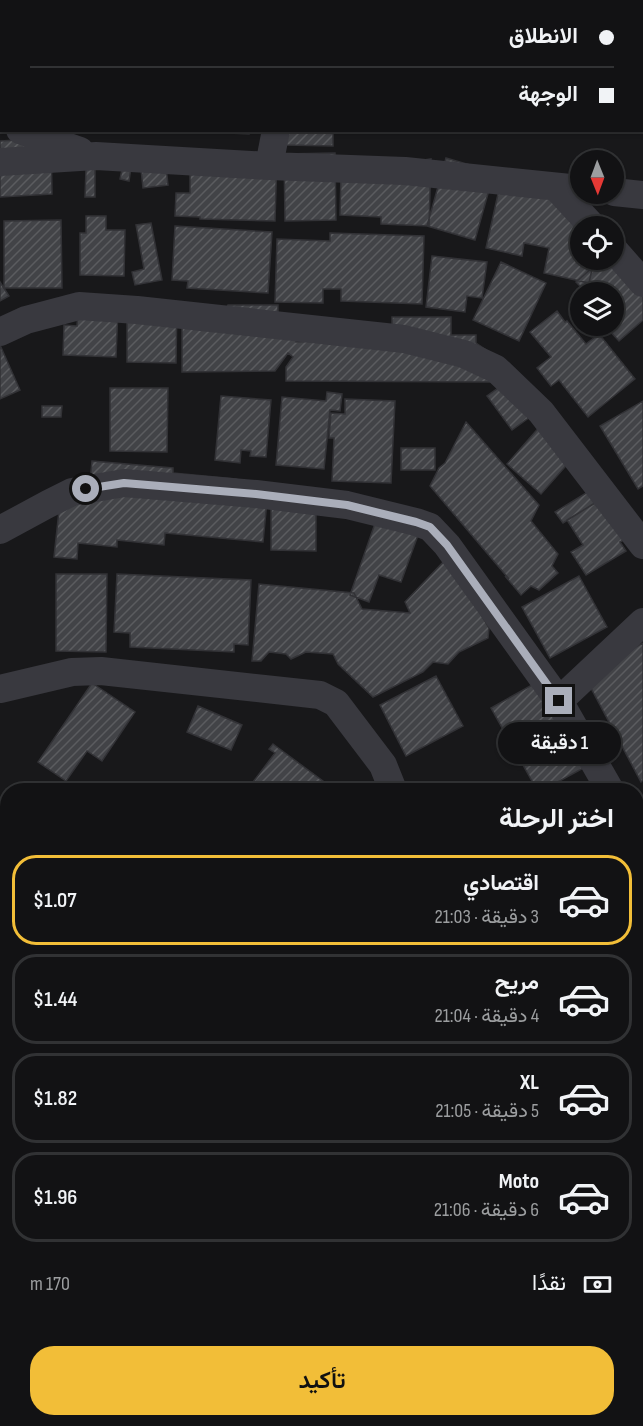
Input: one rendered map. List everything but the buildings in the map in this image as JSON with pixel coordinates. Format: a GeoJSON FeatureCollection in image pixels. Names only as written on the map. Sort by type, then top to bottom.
{"type":"FeatureCollection","features":[{"type":"Feature","properties":{"kind":"street"},"geometry":{"type":"LineString","coordinates":[[26,132],[96,156]]}},
{"type":"Feature","properties":{"kind":"street"},"geometry":{"type":"LineString","coordinates":[[269,166],[276,132]]}},
{"type":"Feature","properties":{"kind":"street"},"geometry":{"type":"LineString","coordinates":[[0,162],[96,156],[405,171],[568,188],[586,216]]}},
{"type":"Feature","properties":{"kind":"street"},"geometry":{"type":"LineString","coordinates":[[624,193],[643,195]]}},
{"type":"Feature","properties":{"kind":"street"},"geometry":{"type":"LineString","coordinates":[[624,261],[643,283]]}},
{"type":"Feature","properties":{"kind":"street"},"geometry":{"type":"LineString","coordinates":[[0,332],[26,320],[79,306],[137,310],[404,339],[464,354],[496,369],[541,412],[643,545]]}},
{"type":"Feature","properties":{"kind":"street"},"geometry":{"type":"LineString","coordinates":[[0,530],[72,492],[124,483],[256,494],[347,505],[430,527],[447,545],[559,701],[606,783]]}},
{"type":"Feature","properties":{"kind":"street"},"geometry":{"type":"LineString","coordinates":[[559,701],[643,622]]}},
{"type":"Feature","properties":{"kind":"street"},"geometry":{"type":"LineString","coordinates":[[0,689],[72,672],[101,671],[320,695],[336,703],[382,765],[390,783]]}},
{"type":"Feature","properties":{"kind":"route"},"geometry":{"type":"LineString","coordinates":[[86,489],[124,483],[256,494],[347,505],[430,527],[447,545],[559,701]]}}]}
